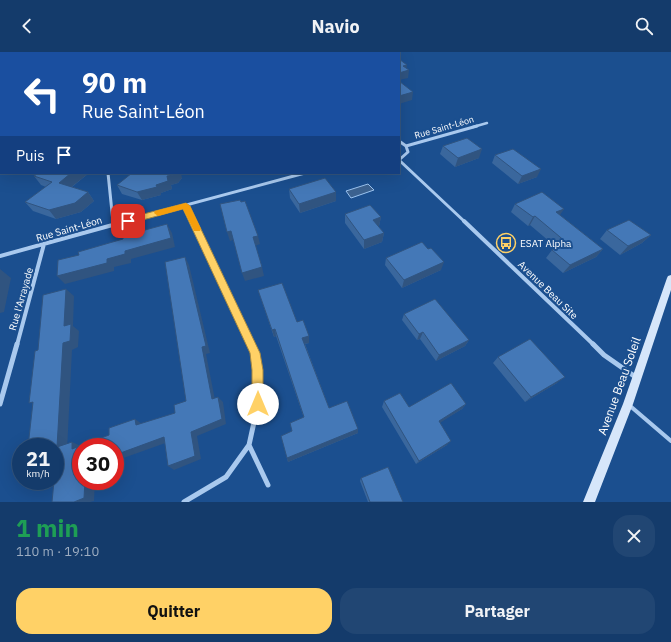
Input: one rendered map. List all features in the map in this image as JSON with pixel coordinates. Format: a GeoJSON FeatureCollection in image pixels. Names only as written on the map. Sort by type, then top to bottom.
{"type":"FeatureCollection","features":[{"type":"Feature","properties":{"kind":"street","name":"Rue Saint-Léon"},"geometry":{"type":"LineString","coordinates":[[406,146],[487,123]]}},
{"type":"Feature","properties":{"kind":"street"},"geometry":{"type":"LineString","coordinates":[[400,142],[406,146],[408,152],[400,159]]}},
{"type":"Feature","properties":{"kind":"street","name":"Avenue Beau Site"},"geometry":{"type":"LineString","coordinates":[[400,161],[604,355],[637,378]]}},
{"type":"Feature","properties":{"kind":"street"},"geometry":{"type":"LineString","coordinates":[[108,174],[113,225]]}},
{"type":"Feature","properties":{"kind":"street","name":"Rue Saint-Léon"},"geometry":{"type":"LineString","coordinates":[[0,256],[301,174]]}},
{"type":"Feature","properties":{"kind":"street"},"geometry":{"type":"LineString","coordinates":[[184,502],[226,477],[249,445],[258,404],[258,370],[255,353],[186,206]]}},
{"type":"Feature","properties":{"kind":"street","name":"Rue l'Arrayade"},"geometry":{"type":"LineString","coordinates":[[0,404],[43,253],[44,244]]}},
{"type":"Feature","properties":{"kind":"street","name":"Avenue Beau Soleil"},"geometry":{"type":"LineString","coordinates":[[590,502],[628,404],[671,278]]}},
{"type":"Feature","properties":{"kind":"street"},"geometry":{"type":"LineString","coordinates":[[249,445],[268,485]]}},
{"type":"Feature","properties":{"kind":"lane"},"geometry":{"type":"LineString","coordinates":[[628,404],[671,441]]}},
{"type":"Feature","properties":{"kind":"water"},"geometry":{"type":"Polygon","coordinates":[[[368,184],[374,190],[351,198],[346,191],[368,184]]]}},
{"type":"Feature","properties":{"kind":"building"},"geometry":{"type":"Polygon","coordinates":[[[400,60],[407,65],[403,66],[409,70],[400,73],[400,60]]]}},
{"type":"Feature","properties":{"kind":"building"},"geometry":{"type":"Polygon","coordinates":[[[400,82],[413,92],[400,96],[400,82]]]}},
{"type":"Feature","properties":{"kind":"building"},"geometry":{"type":"Polygon","coordinates":[[[467,138],[482,149],[458,158],[443,146],[467,138]]]}},
{"type":"Feature","properties":{"kind":"building"},"geometry":{"type":"Polygon","coordinates":[[[513,149],[541,169],[522,176],[495,155],[513,149]]]}},
{"type":"Feature","properties":{"kind":"building"},"geometry":{"type":"Polygon","coordinates":[[[37,174],[70,174],[59,183],[88,192],[75,203],[49,210],[25,202],[52,182],[34,176],[37,174]]]}},
{"type":"Feature","properties":{"kind":"building"},"geometry":{"type":"Polygon","coordinates":[[[131,174],[175,174],[167,176],[168,181],[156,185],[157,187],[137,192],[117,185],[131,174]]]}},
{"type":"Feature","properties":{"kind":"building"},"geometry":{"type":"Polygon","coordinates":[[[325,178],[336,192],[299,204],[289,189],[325,178]]]}},
{"type":"Feature","properties":{"kind":"building"},"geometry":{"type":"Polygon","coordinates":[[[542,192],[564,209],[556,212],[603,249],[570,265],[552,250],[566,242],[535,216],[533,217],[515,204],[542,192]]]}},
{"type":"Feature","properties":{"kind":"building"},"geometry":{"type":"Polygon","coordinates":[[[240,200],[241,202],[245,201],[258,236],[253,237],[262,267],[242,273],[231,231],[227,232],[220,204],[240,200]]]}},
{"type":"Feature","properties":{"kind":"building"},"geometry":{"type":"Polygon","coordinates":[[[370,205],[381,217],[373,220],[384,233],[364,240],[345,214],[370,205]]]}},
{"type":"Feature","properties":{"kind":"building"},"geometry":{"type":"Polygon","coordinates":[[[629,220],[651,235],[628,246],[607,230],[629,220]]]}},
{"type":"Feature","properties":{"kind":"building"},"geometry":{"type":"Polygon","coordinates":[[[167,224],[171,238],[125,251],[125,254],[107,259],[107,263],[57,276],[58,260],[79,255],[78,252],[123,239],[123,236],[167,224]]]}},
{"type":"Feature","properties":{"kind":"building"},"geometry":{"type":"Polygon","coordinates":[[[422,242],[428,249],[431,248],[444,262],[404,280],[386,258],[422,242]]]}},
{"type":"Feature","properties":{"kind":"building"},"geometry":{"type":"Polygon","coordinates":[[[185,257],[206,346],[202,347],[212,399],[218,397],[222,419],[191,432],[195,456],[168,466],[164,437],[124,452],[124,438],[101,438],[109,435],[109,428],[135,419],[136,425],[175,413],[174,405],[186,401],[165,262],[185,257]]]}},
{"type":"Feature","properties":{"kind":"building"},"geometry":{"type":"Polygon","coordinates":[[[282,283],[297,322],[303,320],[309,336],[302,338],[329,408],[347,401],[358,429],[287,458],[281,436],[292,431],[290,423],[304,417],[275,329],[272,330],[258,290],[282,283]]]}},
{"type":"Feature","properties":{"kind":"building"},"geometry":{"type":"Polygon","coordinates":[[[66,289],[64,326],[71,324],[70,341],[63,343],[58,438],[29,438],[33,402],[29,403],[35,351],[38,350],[43,295],[66,289]]]}},
{"type":"Feature","properties":{"kind":"building"},"geometry":{"type":"Polygon","coordinates":[[[435,299],[469,340],[439,355],[423,332],[419,334],[404,314],[435,299]]]}},
{"type":"Feature","properties":{"kind":"building"},"geometry":{"type":"Polygon","coordinates":[[[530,339],[565,377],[531,397],[498,357],[530,339]]]}},
{"type":"Feature","properties":{"kind":"building"},"geometry":{"type":"Polygon","coordinates":[[[451,383],[466,404],[439,421],[451,441],[419,461],[384,401],[400,393],[409,407],[451,383]]]}},
{"type":"Feature","properties":{"kind":"building"},"geometry":{"type":"Polygon","coordinates":[[[72,442],[72,490],[84,490],[84,498],[74,502],[52,502],[53,490],[64,490],[64,445],[72,442]]]}},
{"type":"Feature","properties":{"kind":"building"},"geometry":{"type":"Polygon","coordinates":[[[388,467],[403,502],[370,502],[361,478],[388,467]]]}},
{"type":"Feature","properties":{"kind":"slow traffic"},"geometry":{"type":"LineString","coordinates":[[158,213],[186,206],[197,229]]}},
{"type":"Feature","properties":{"kind":"place","name":"ESAT Alpha"},"geometry":{"type":"Point","coordinates":[506,243]}},
{"type":"Feature","properties":{"kind":"route"},"geometry":{"type":"LineString","coordinates":[[128,221],[186,206],[255,353],[258,370],[258,404]]}}]}
